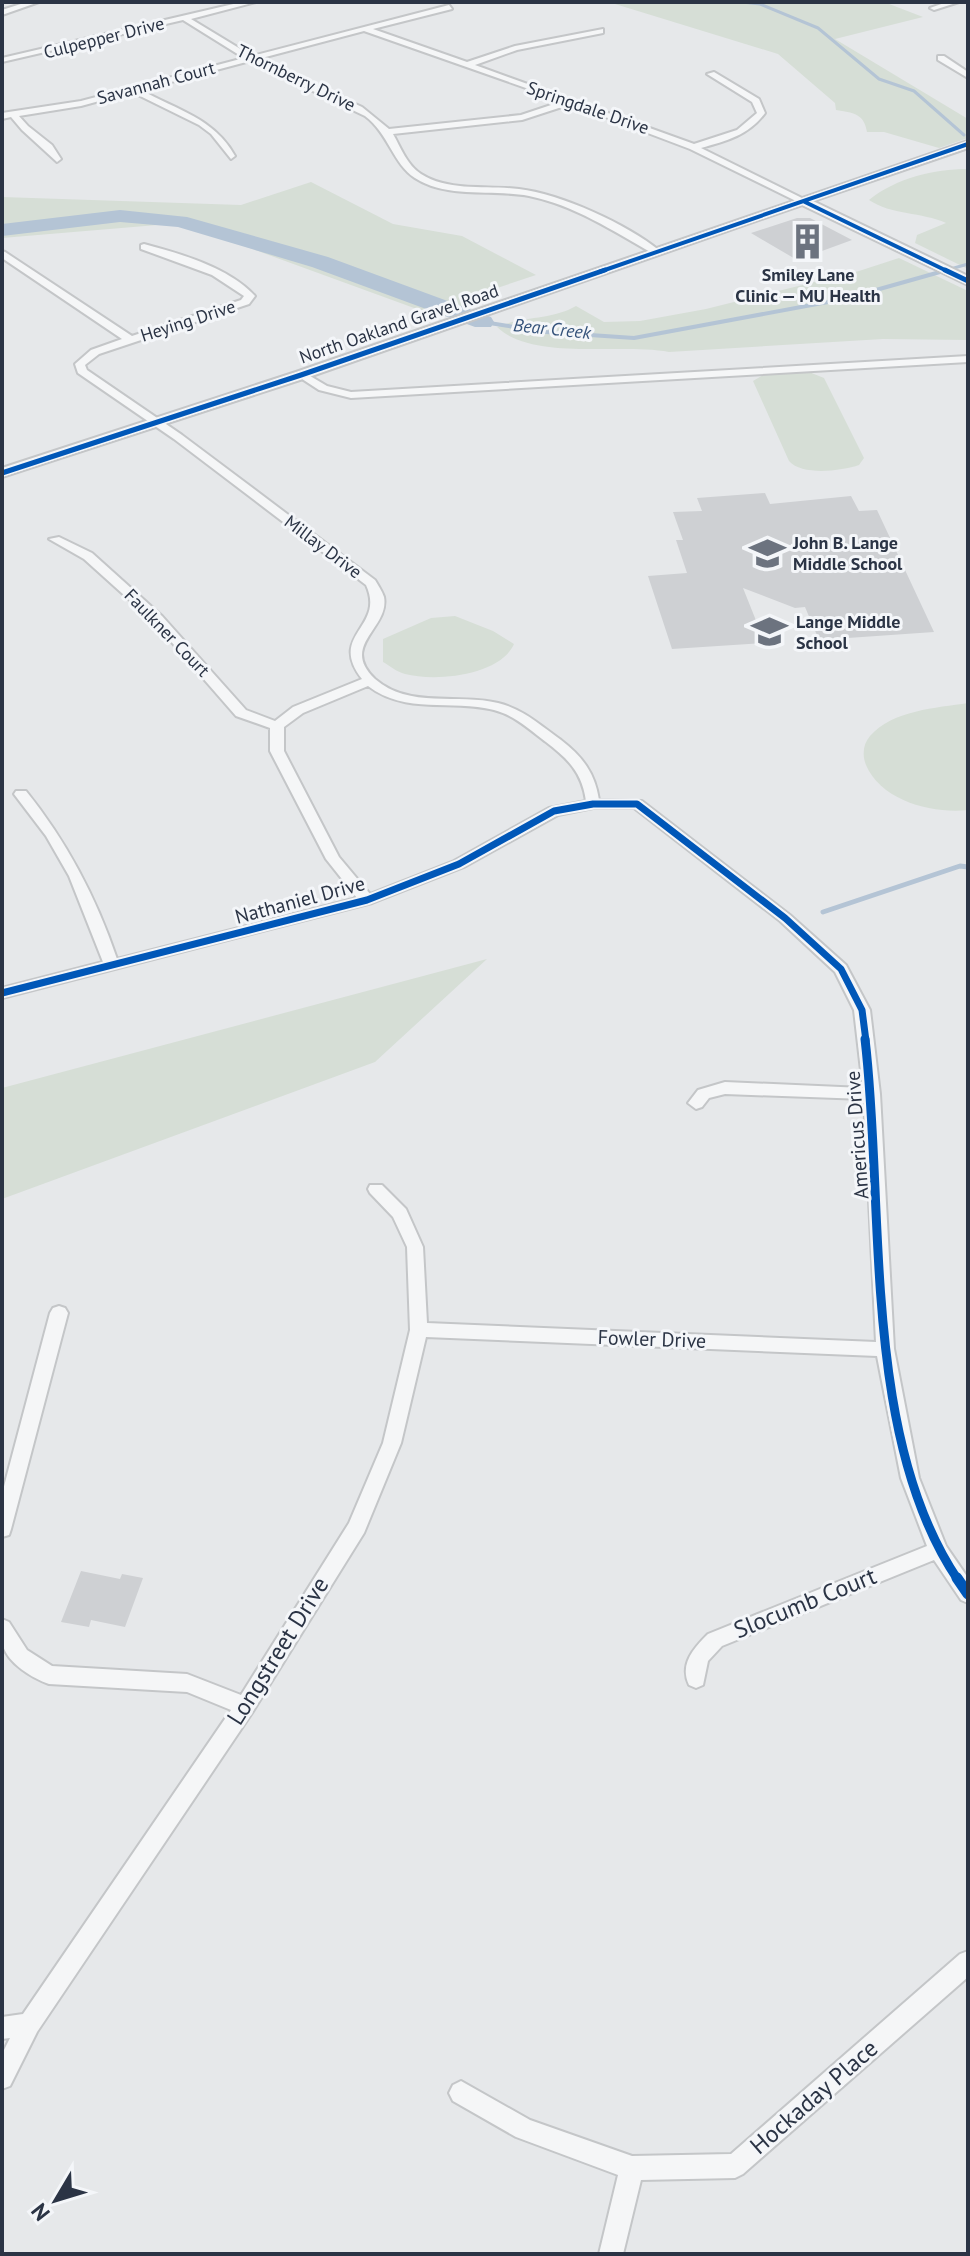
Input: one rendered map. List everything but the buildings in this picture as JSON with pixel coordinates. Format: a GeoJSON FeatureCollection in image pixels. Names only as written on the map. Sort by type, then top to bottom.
{"type":"FeatureCollection","features":[{"type":"Feature","properties":{"kind":"street"},"geometry":{"type":"LineString","coordinates":[[2,13],[35,2]]}},
{"type":"Feature","properties":{"kind":"street","name":"Culpepper Drive"},"geometry":{"type":"LineString","coordinates":[[2,60],[252,2]]}},
{"type":"Feature","properties":{"kind":"street"},"geometry":{"type":"LineString","coordinates":[[934,8],[955,4]]}},
{"type":"Feature","properties":{"kind":"street","name":"Savannah Court"},"geometry":{"type":"LineString","coordinates":[[2,116],[15,116],[133,89],[449,7]]}},
{"type":"Feature","properties":{"kind":"street","name":"Thornberry Drive"},"geometry":{"type":"LineString","coordinates":[[184,18],[300,84],[361,110],[389,132],[400,160],[424,180],[464,189],[526,193],[549,198],[570,205],[655,251]]}},
{"type":"Feature","properties":{"kind":"street","name":"Springdale Drive"},"geometry":{"type":"LineString","coordinates":[[365,29],[693,147],[805,202]]}},
{"type":"Feature","properties":{"kind":"street"},"geometry":{"type":"LineString","coordinates":[[467,65],[515,48],[600,31]]}},
{"type":"Feature","properties":{"kind":"street"},"geometry":{"type":"LineString","coordinates":[[941,58],[968,76]]}},
{"type":"Feature","properties":{"kind":"street"},"geometry":{"type":"LineString","coordinates":[[693,147],[740,133],[755,123],[761,113],[756,101],[749,95],[711,74]]}},
{"type":"Feature","properties":{"kind":"street"},"geometry":{"type":"LineString","coordinates":[[133,89],[211,130],[226,144],[231,156]]}},
{"type":"Feature","properties":{"kind":"street"},"geometry":{"type":"LineString","coordinates":[[389,132],[522,117],[569,102]]}},
{"type":"Feature","properties":{"kind":"street"},"geometry":{"type":"LineString","coordinates":[[15,116],[21,126],[54,152],[57,159]]}},
{"type":"Feature","properties":{"kind":"street","name":"North Oakland Gravel Road"},"geometry":{"type":"LineString","coordinates":[[2,473],[301,375],[968,144]]}},
{"type":"Feature","properties":{"kind":"street"},"geometry":{"type":"LineString","coordinates":[[805,202],[968,281]]}},
{"type":"Feature","properties":{"kind":"street","name":"Heying Drive"},"geometry":{"type":"LineString","coordinates":[[144,247],[244,289],[250,296],[245,302],[84,358],[82,371],[154,421]]}},
{"type":"Feature","properties":{"kind":"street"},"geometry":{"type":"LineString","coordinates":[[2,254],[130,340]]}},
{"type":"Feature","properties":{"kind":"street"},"geometry":{"type":"LineString","coordinates":[[301,375],[323,388],[351,395],[968,359]]}},
{"type":"Feature","properties":{"kind":"street","name":"Millay Drive"},"geometry":{"type":"LineString","coordinates":[[154,421],[371,583],[379,594],[379,606],[375,619],[357,640],[355,653],[369,681]]}},
{"type":"Feature","properties":{"kind":"street","name":"Faulkner Court"},"geometry":{"type":"LineString","coordinates":[[55,539],[88,556],[158,619],[241,713],[277,726]]}},
{"type":"Feature","properties":{"kind":"street"},"geometry":{"type":"LineString","coordinates":[[367,900],[333,859],[277,751],[277,726],[298,710],[369,681],[397,696],[416,701],[479,703],[511,711],[577,760],[590,780],[593,804]]}},
{"type":"Feature","properties":{"kind":"street"},"geometry":{"type":"LineString","coordinates":[[21,794],[62,847],[81,882],[112,966]]}},
{"type":"Feature","properties":{"kind":"street","name":"Nathaniel Drive"},"geometry":{"type":"LineString","coordinates":[[2,993],[367,900],[459,864],[554,811],[593,804]]}},
{"type":"Feature","properties":{"kind":"street","name":"Americus Drive"},"geometry":{"type":"LineString","coordinates":[[593,804],[637,804],[785,918],[841,969],[862,1010],[872,1094],[885,1349],[910,1478],[938,1550],[968,1594]]}},
{"type":"Feature","properties":{"kind":"street"},"geometry":{"type":"LineString","coordinates":[[696,1103],[704,1094],[725,1088],[872,1094]]}},
{"type":"Feature","properties":{"kind":"street","name":"Longstreet Drive"},"geometry":{"type":"LineString","coordinates":[[2,2078],[29,2024],[245,1706],[357,1527],[392,1443],[419,1330],[415,1247],[400,1213],[376,1189]]}},
{"type":"Feature","properties":{"kind":"street"},"geometry":{"type":"LineString","coordinates":[[2,1529],[59,1313]]}},
{"type":"Feature","properties":{"kind":"street","name":"Fowler Drive"},"geometry":{"type":"LineString","coordinates":[[419,1330],[885,1349]]}},
{"type":"Feature","properties":{"kind":"street","name":"Slocumb Court"},"geometry":{"type":"LineString","coordinates":[[696,1679],[698,1657],[715,1640],[938,1550]]}},
{"type":"Feature","properties":{"kind":"street"},"geometry":{"type":"LineString","coordinates":[[2,1628],[20,1656],[49,1675],[187,1683],[245,1706]]}},
{"type":"Feature","properties":{"kind":"street","name":"Hockaday Place"},"geometry":{"type":"LineString","coordinates":[[461,2093],[524,2129],[632,2168],[735,2166],[968,1962]]}},
{"type":"Feature","properties":{"kind":"street"},"geometry":{"type":"LineString","coordinates":[[2,2028],[29,2024]]}},
{"type":"Feature","properties":{"kind":"street"},"geometry":{"type":"LineString","coordinates":[[611,2254],[632,2168]]}},
{"type":"Feature","properties":{"kind":"shaded area"},"geometry":{"type":"Polygon","coordinates":[[[582,2],[884,2],[923,17],[835,39],[968,119],[968,138],[939,148],[884,132],[867,132],[860,117],[836,110],[835,103],[778,54],[615,4],[582,2]]]}},
{"type":"Feature","properties":{"kind":"shaded area"},"geometry":{"type":"Polygon","coordinates":[[[968,169],[968,269],[915,243],[917,235],[946,223],[887,208],[869,200],[891,186],[916,176],[968,169]]]}},
{"type":"Feature","properties":{"kind":"shaded area"},"geometry":{"type":"Polygon","coordinates":[[[311,182],[393,224],[462,236],[536,275],[467,298],[467,305],[436,316],[181,223],[2,238],[2,197],[241,205],[311,182]]]}},
{"type":"Feature","properties":{"kind":"shaded area"},"geometry":{"type":"Polygon","coordinates":[[[899,258],[968,291],[968,340],[883,339],[669,352],[532,344],[512,337],[497,327],[557,314],[576,306],[604,322],[640,321],[706,309],[899,258]]]}},
{"type":"Feature","properties":{"kind":"shaded area"},"geometry":{"type":"Polygon","coordinates":[[[809,372],[824,378],[864,458],[859,465],[812,470],[795,466],[789,461],[753,381],[765,374],[809,372]]]}},
{"type":"Feature","properties":{"kind":"shaded area"},"geometry":{"type":"Polygon","coordinates":[[[455,616],[493,631],[514,644],[507,655],[495,663],[466,674],[418,676],[405,674],[383,662],[383,639],[431,618],[455,616]]]}},
{"type":"Feature","properties":{"kind":"shaded area"},"geometry":{"type":"Polygon","coordinates":[[[968,703],[968,810],[924,807],[896,796],[873,777],[866,765],[864,750],[868,739],[880,727],[903,715],[968,703]]]}},
{"type":"Feature","properties":{"kind":"shaded area"},"geometry":{"type":"Polygon","coordinates":[[[487,959],[375,1062],[2,1199],[2,1088],[487,959]]]}},
{"type":"Feature","properties":{"kind":"waterway"},"geometry":{"type":"LineString","coordinates":[[681,2],[690,2]]}},
{"type":"Feature","properties":{"kind":"waterway"},"geometry":{"type":"LineString","coordinates":[[742,2],[760,4],[818,28],[879,79],[914,91],[964,135]]}},
{"type":"Feature","properties":{"kind":"waterway","name":"Bear Creek"},"geometry":{"type":"LineString","coordinates":[[2,230],[120,216],[180,221],[320,262],[483,322]]}},
{"type":"Feature","properties":{"kind":"waterway","name":"Bear Creek"},"geometry":{"type":"LineString","coordinates":[[947,270],[968,264]]}},
{"type":"Feature","properties":{"kind":"waterway","name":"Bear Creek"},"geometry":{"type":"LineString","coordinates":[[483,322],[546,332],[634,338],[844,299],[947,270]]}},
{"type":"Feature","properties":{"kind":"waterway","name":"Bear Creek"},"geometry":{"type":"LineString","coordinates":[[940,272],[947,270]]}},
{"type":"Feature","properties":{"kind":"waterway"},"geometry":{"type":"LineString","coordinates":[[823,912],[960,866],[968,867]]}},
{"type":"Feature","properties":{"kind":"cycle path"},"geometry":{"type":"LineString","coordinates":[[2,473],[301,375],[968,144]]}},
{"type":"Feature","properties":{"kind":"cycle path"},"geometry":{"type":"LineString","coordinates":[[805,202],[968,281]]}},
{"type":"Feature","properties":{"kind":"cycle path"},"geometry":{"type":"LineString","coordinates":[[2,993],[367,900],[459,864],[554,811],[593,804],[637,804],[785,918],[841,969],[862,1010],[872,1094],[885,1349],[910,1478],[938,1550],[968,1594]]}},
{"type":"Feature","properties":{"kind":"place","name":"Smiley Lane Clinic — MU Health"},"geometry":{"type":"Point","coordinates":[808,241]}},
{"type":"Feature","properties":{"kind":"place","name":"John B. Lange Middle School"},"geometry":{"type":"Point","coordinates":[767,553]}},
{"type":"Feature","properties":{"kind":"place","name":"Lange Middle School"},"geometry":{"type":"Point","coordinates":[770,632]}}]}
